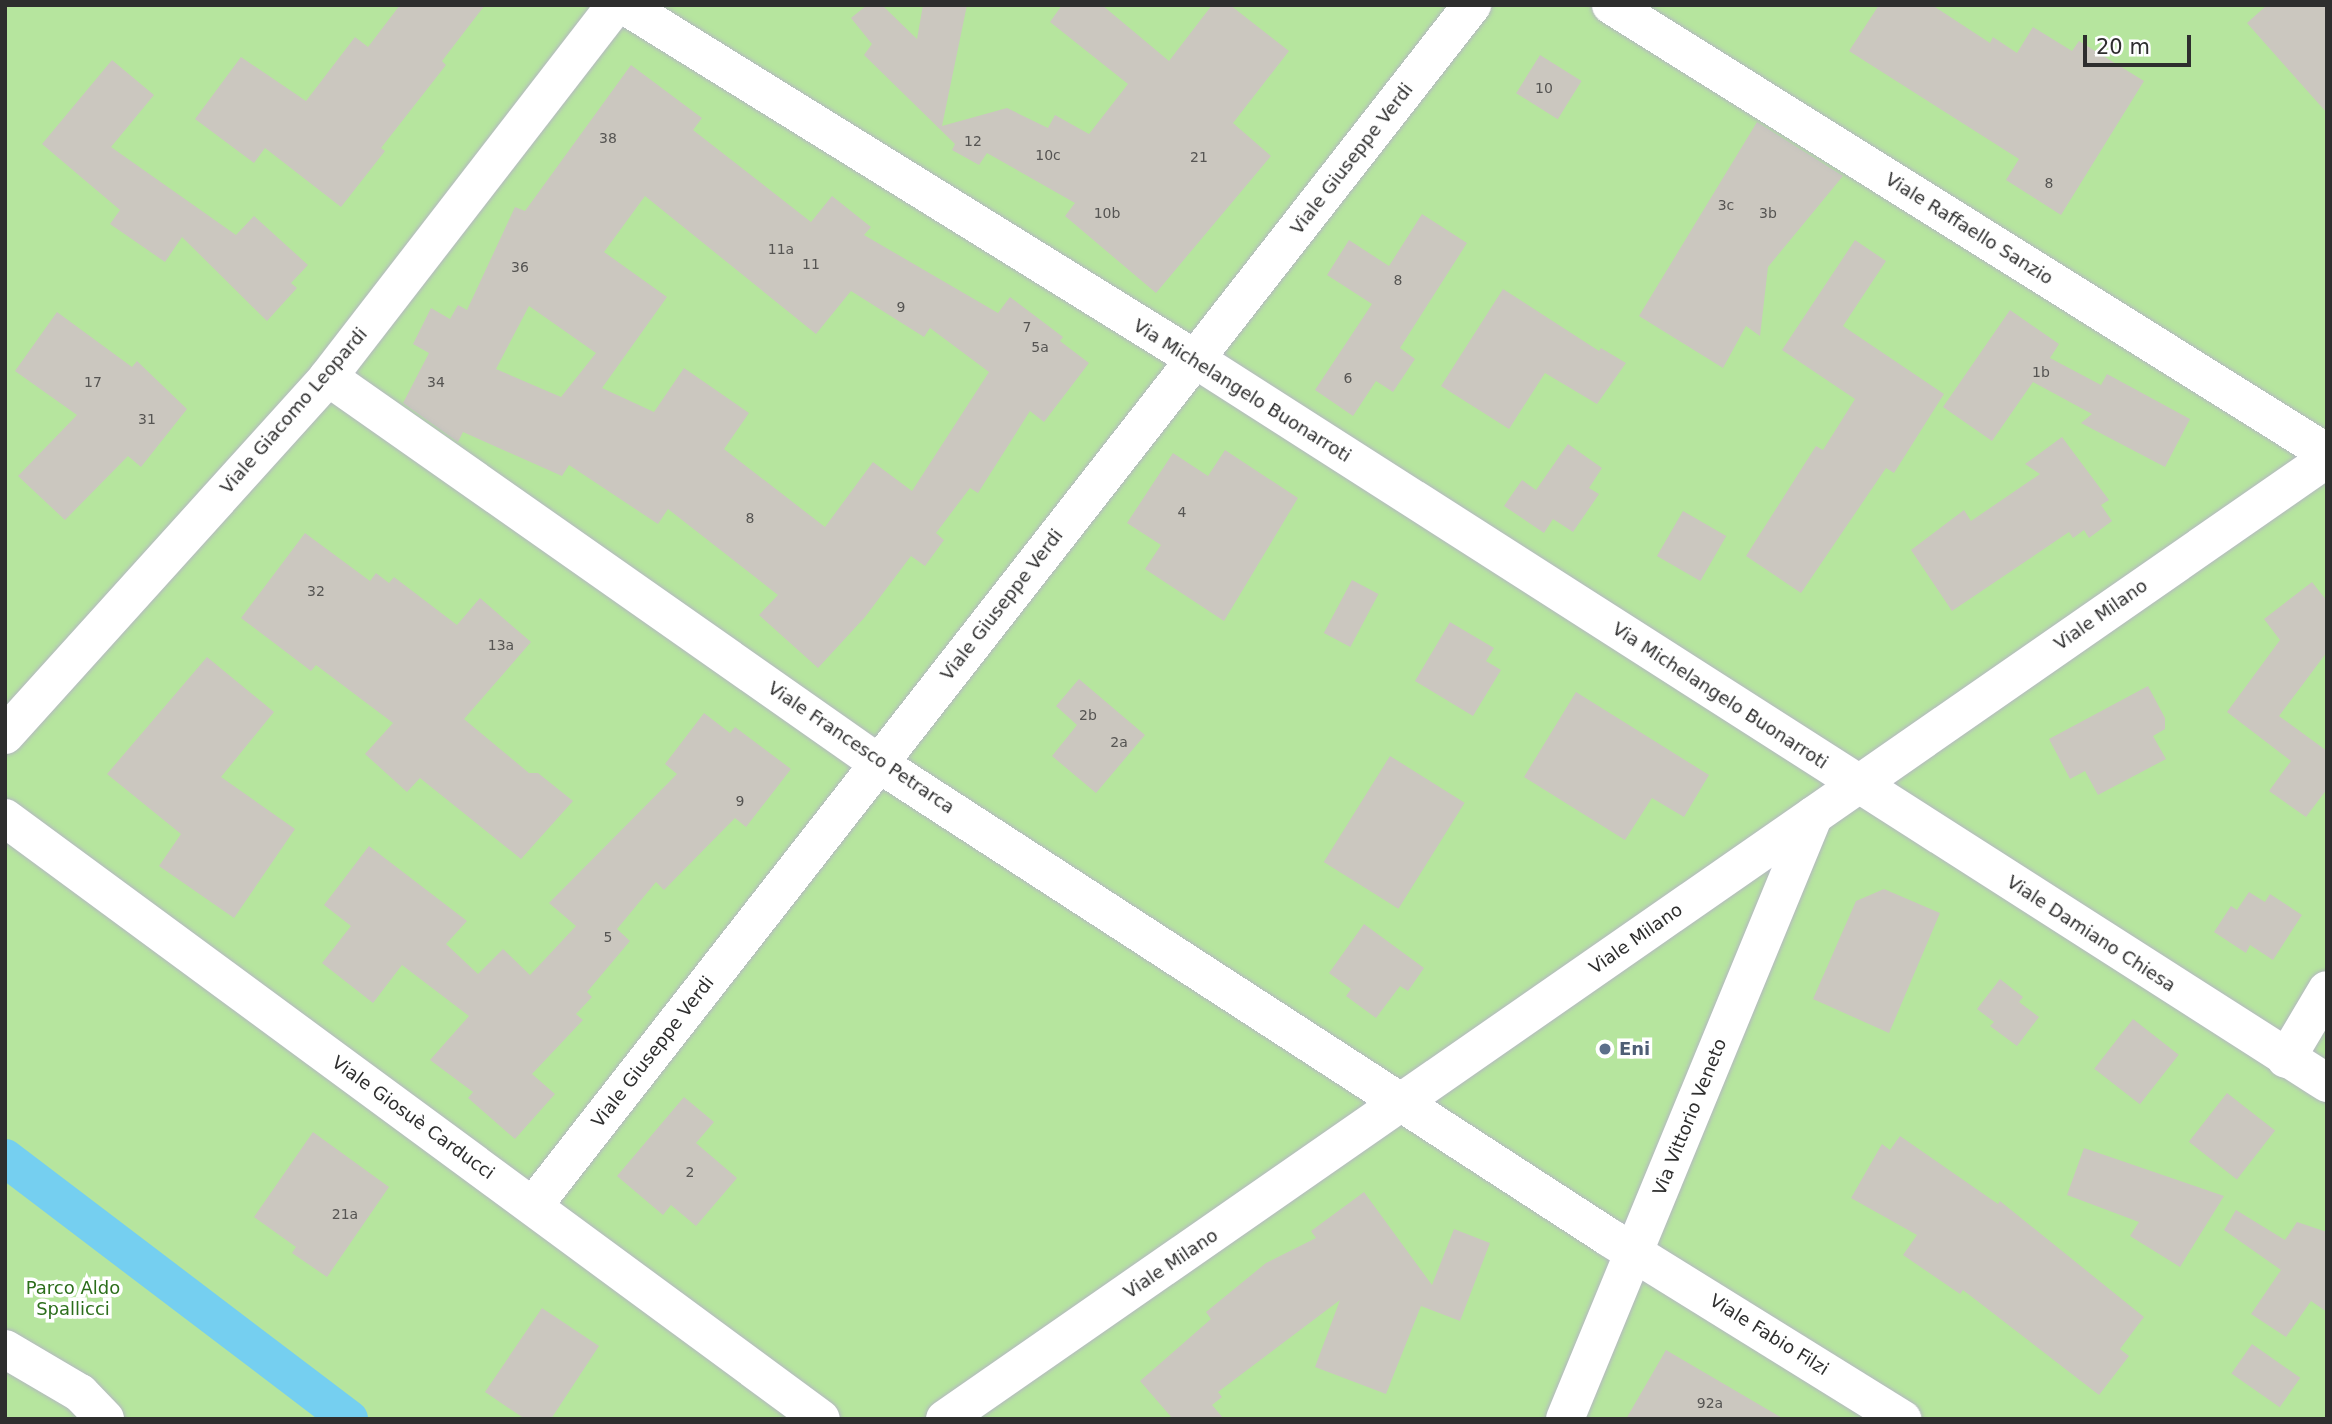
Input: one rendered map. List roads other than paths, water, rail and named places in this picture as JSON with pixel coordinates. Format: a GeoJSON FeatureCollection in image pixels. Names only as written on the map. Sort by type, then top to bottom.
{"type":"FeatureCollection","features":[{"type":"Feature","properties":{"kind":"street","name":"Viale Giacomo Leopardi"},"geometry":{"type":"LineString","coordinates":[[5,735],[328,377],[616,5]]}},
{"type":"Feature","properties":{"kind":"street","name":"Via Michelangelo Buonarroti"},"geometry":{"type":"LineString","coordinates":[[624,5],[1195,359],[1856,783]]}},
{"type":"Feature","properties":{"kind":"street","name":"Viale Giuseppe Verdi"},"geometry":{"type":"LineString","coordinates":[[533,1206],[1472,5]]}},
{"type":"Feature","properties":{"kind":"street","name":"Viale Raffaello Sanzio"},"geometry":{"type":"LineString","coordinates":[[1611,5],[2327,453]]}},
{"type":"Feature","properties":{"kind":"street","name":"Viale Francesco Petrarca"},"geometry":{"type":"LineString","coordinates":[[328,377],[878,763],[1403,1104],[1636,1251]]}},
{"type":"Feature","properties":{"kind":"street","name":"Viale Milano"},"geometry":{"type":"LineString","coordinates":[[945,1419],[1403,1104],[1856,783],[2327,459]]}},
{"type":"Feature","properties":{"kind":"street","name":"Viale Damiano Chiesa"},"geometry":{"type":"LineString","coordinates":[[1856,783],[2327,1083]]}},
{"type":"Feature","properties":{"kind":"street","name":"Via Vittorio Veneto"},"geometry":{"type":"LineString","coordinates":[[1565,1419],[1814,815]]}},
{"type":"Feature","properties":{"kind":"street","name":"Viale Giosuè Carducci"},"geometry":{"type":"LineString","coordinates":[[5,818],[821,1419]]}},
{"type":"Feature","properties":{"kind":"street"},"geometry":{"type":"LineString","coordinates":[[1727,875],[1761,881],[1776,909]]}},
{"type":"Feature","properties":{"kind":"street"},"geometry":{"type":"LineString","coordinates":[[2286,1059],[2327,990]]}},
{"type":"Feature","properties":{"kind":"street","name":"Viale Fabio Filzi"},"geometry":{"type":"LineString","coordinates":[[1636,1251],[1902,1419]]}},
{"type":"Feature","properties":{"kind":"street"},"geometry":{"type":"LineString","coordinates":[[5,1349],[80,1393],[105,1419]]}},
{"type":"Feature","properties":{"kind":"waterway"},"geometry":{"type":"LineString","coordinates":[[5,1158],[349,1419]]}},
{"type":"Feature","properties":{"kind":"place","name":"Eni"},"geometry":{"type":"Point","coordinates":[1605,1049]}},
{"type":"Feature","properties":{"kind":"park label","name":"Parco Aldo Spallicci"},"geometry":{"type":"Point","coordinates":[73,1299]}}]}
